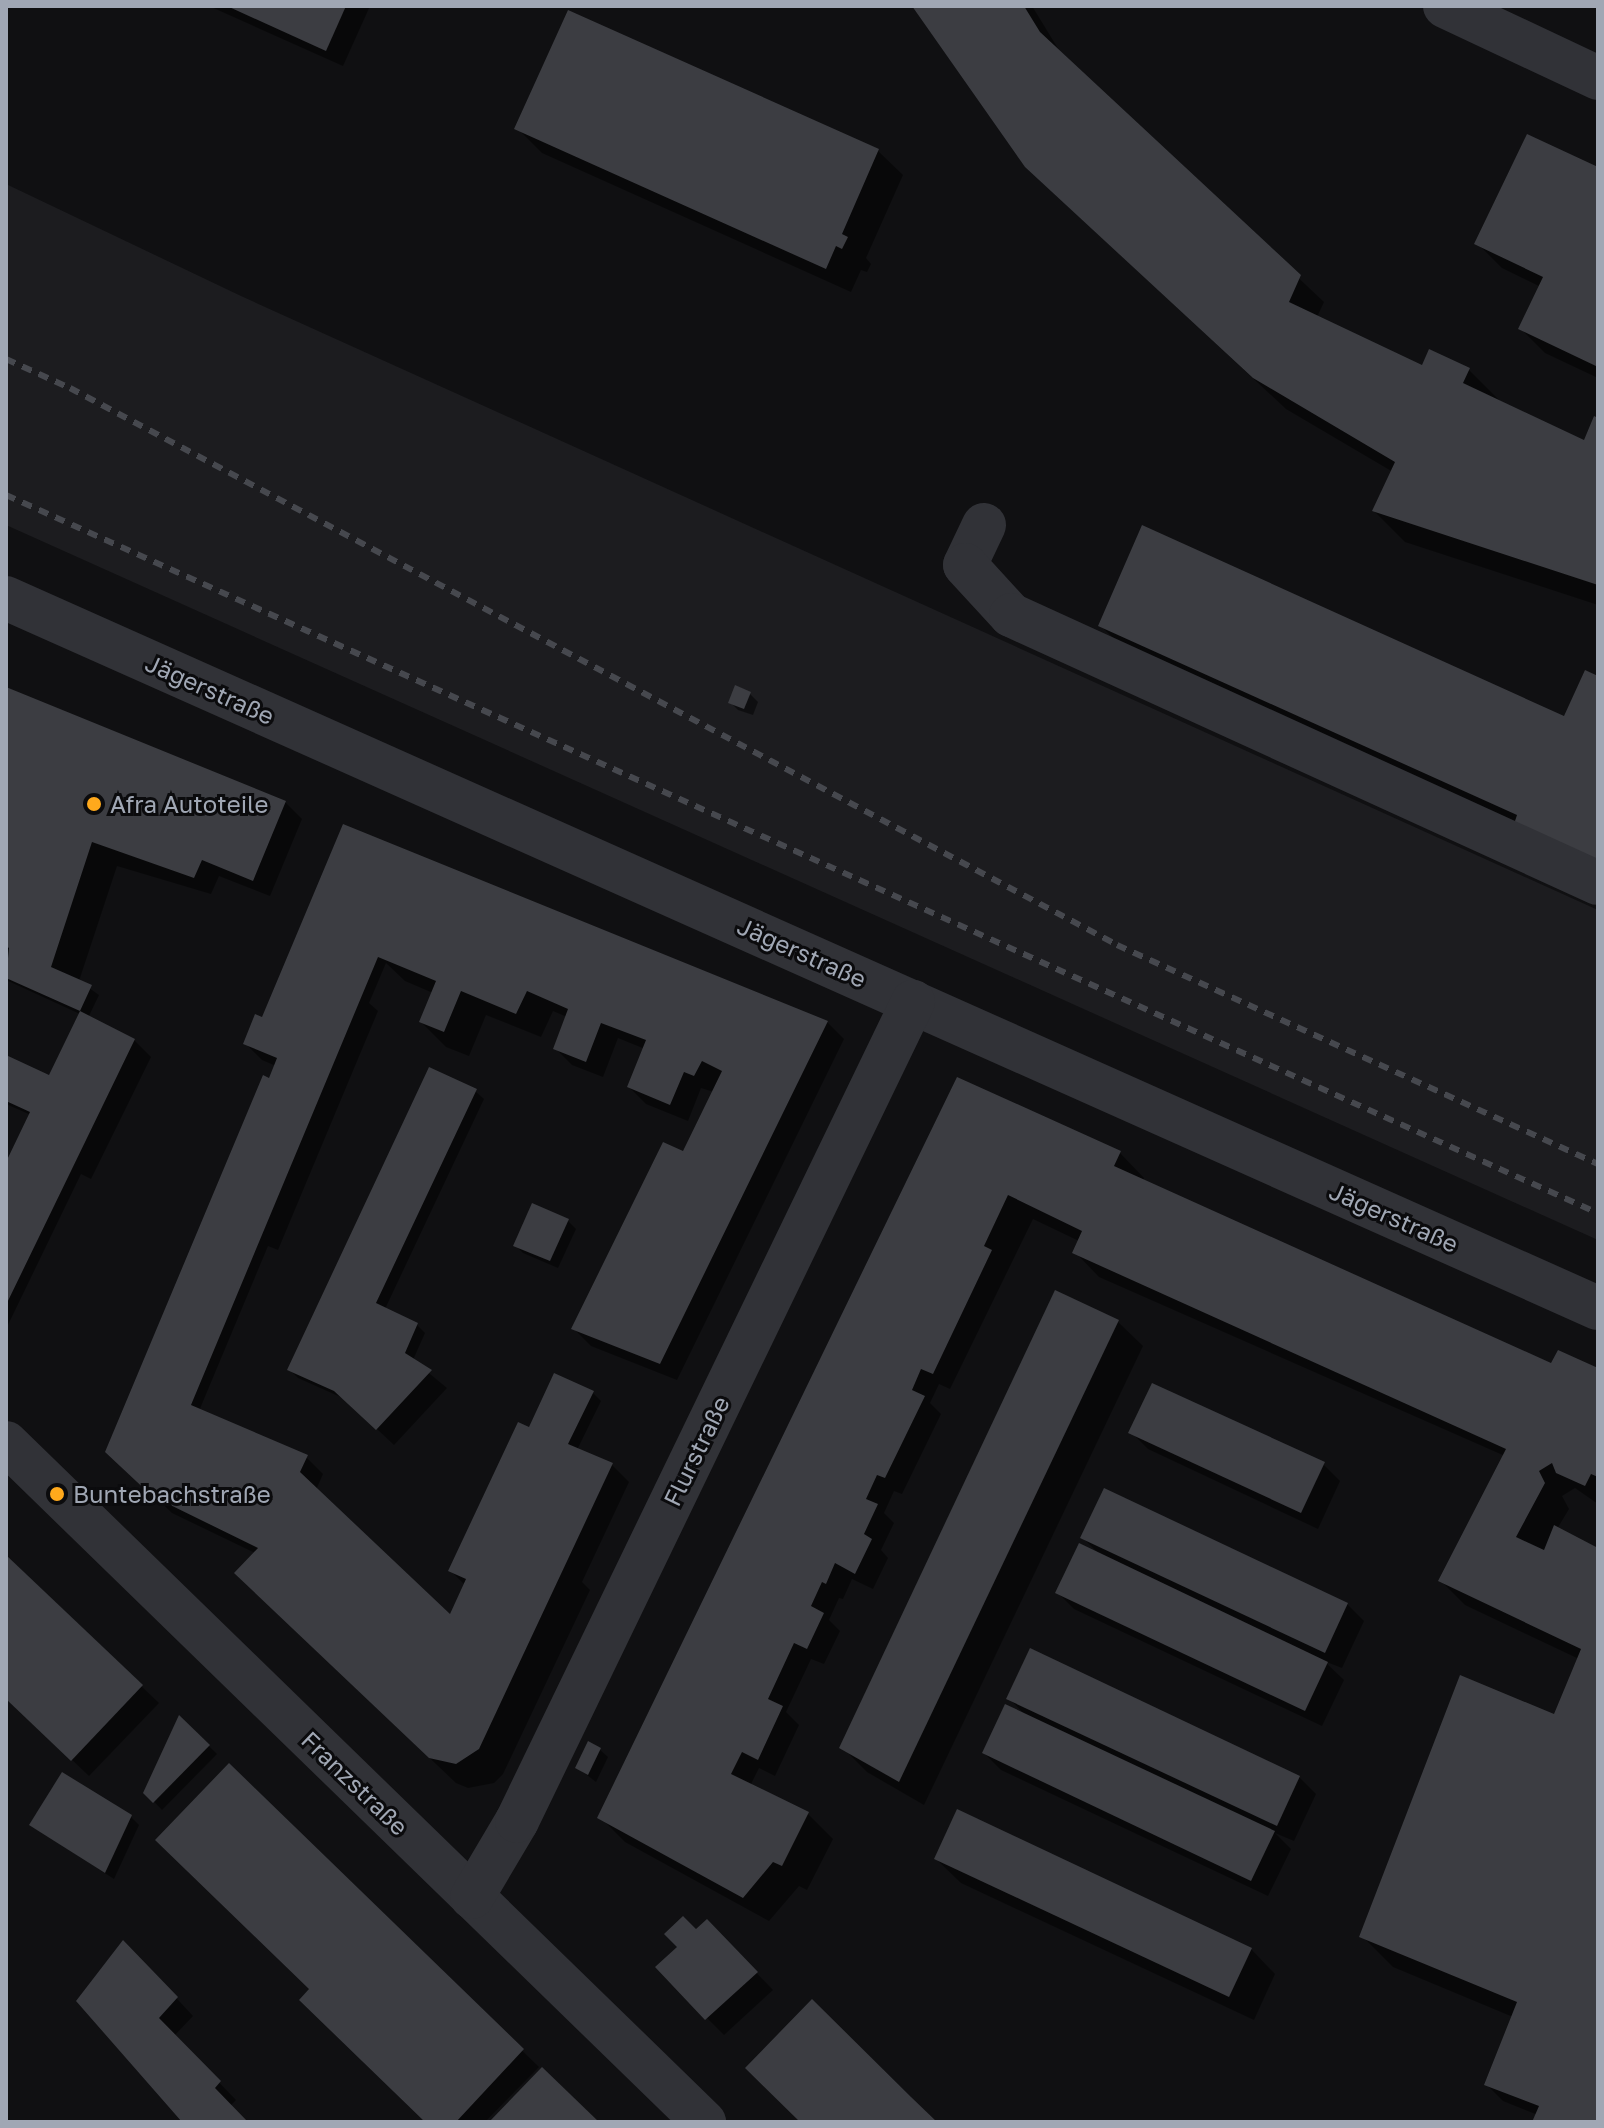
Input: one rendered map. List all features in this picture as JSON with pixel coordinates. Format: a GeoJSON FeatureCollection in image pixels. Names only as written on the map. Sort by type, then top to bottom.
{"type":"FeatureCollection","features":[{"type":"Feature","properties":{"kind":"street"},"geometry":{"type":"LineString","coordinates":[[1445,6],[1598,78]]}},
{"type":"Feature","properties":{"kind":"street"},"geometry":{"type":"LineString","coordinates":[[984,525],[965,565],[1011,615],[1598,883]]}},
{"type":"Feature","properties":{"kind":"street","name":"Jägerstraße"},"geometry":{"type":"LineString","coordinates":[[6,598],[1598,1308]]}},
{"type":"Feature","properties":{"kind":"street","name":"Flurstraße"},"geometry":{"type":"LineString","coordinates":[[472,1897],[517,1821],[913,1002]]}},
{"type":"Feature","properties":{"kind":"street","name":"Franzstraße"},"geometry":{"type":"LineString","coordinates":[[6,1443],[704,2122]]}},
{"type":"Feature","properties":{"kind":"shaded area"},"geometry":{"type":"Polygon","coordinates":[[[6,184],[241,296],[1598,910],[1598,1240],[6,525],[6,184]]]}},
{"type":"Feature","properties":{"kind":"building"},"geometry":{"type":"Polygon","coordinates":[[[227,6],[346,6],[326,51],[227,6]]]}},
{"type":"Feature","properties":{"kind":"building"},"geometry":{"type":"Polygon","coordinates":[[[912,6],[1024,6],[1040,32],[1301,275],[1289,302],[1422,365],[1429,349],[1470,368],[1463,383],[1584,440],[1594,416],[1598,418],[1598,585],[1372,511],[1395,462],[1253,378],[1025,167],[912,6]]]}},
{"type":"Feature","properties":{"kind":"building"},"geometry":{"type":"Polygon","coordinates":[[[568,10],[879,149],[842,234],[848,237],[842,249],[836,246],[826,269],[514,129],[568,10]]]}},
{"type":"Feature","properties":{"kind":"building"},"geometry":{"type":"Polygon","coordinates":[[[1527,134],[1598,167],[1598,367],[1518,329],[1543,277],[1474,244],[1527,134]]]}},
{"type":"Feature","properties":{"kind":"building"},"geometry":{"type":"Polygon","coordinates":[[[1142,525],[1564,716],[1585,670],[1598,676],[1598,862],[1514,824],[1517,815],[1098,626],[1142,525]]]}},
{"type":"Feature","properties":{"kind":"building"},"geometry":{"type":"Polygon","coordinates":[[[735,685],[751,692],[744,709],[728,703],[735,685]]]}},
{"type":"Feature","properties":{"kind":"building","name":"Afra Autoteile"},"geometry":{"type":"Polygon","coordinates":[[[6,687],[286,801],[253,881],[202,860],[194,878],[92,842],[51,967],[92,985],[80,1011],[6,978],[9,948],[6,946],[6,687]]]}},
{"type":"Feature","properties":{"kind":"building"},"geometry":{"type":"Polygon","coordinates":[[[343,824],[828,1021],[660,1364],[571,1329],[663,1142],[683,1151],[722,1071],[702,1061],[694,1076],[684,1072],[670,1105],[627,1087],[646,1040],[601,1023],[586,1062],[553,1049],[568,1009],[527,991],[516,1014],[461,991],[444,1032],[419,1022],[436,981],[378,957],[191,1405],[308,1455],[300,1472],[450,1614],[466,1579],[448,1571],[518,1422],[529,1427],[554,1373],[594,1391],[568,1444],[613,1463],[479,1749],[456,1764],[429,1758],[234,1573],[258,1548],[152,1496],[105,1452],[263,1075],[269,1078],[277,1058],[243,1044],[255,1014],[262,1017],[343,824]]]}},
{"type":"Feature","properties":{"kind":"building"},"geometry":{"type":"Polygon","coordinates":[[[80,1011],[135,1039],[6,1305],[6,1162],[30,1112],[6,1101],[6,1055],[49,1075],[80,1011]]]}},
{"type":"Feature","properties":{"kind":"building"},"geometry":{"type":"Polygon","coordinates":[[[429,1067],[477,1089],[376,1303],[418,1323],[405,1353],[432,1370],[376,1430],[334,1391],[287,1370],[429,1067]]]}},
{"type":"Feature","properties":{"kind":"building"},"geometry":{"type":"Polygon","coordinates":[[[957,1077],[1121,1151],[1114,1166],[1551,1363],[1558,1350],[1598,1368],[1598,1477],[1591,1474],[1585,1486],[1556,1473],[1552,1463],[1539,1471],[1545,1483],[1516,1537],[1544,1550],[1554,1525],[1598,1548],[1598,2122],[1532,2122],[1539,2106],[1484,2085],[1517,2002],[1359,1937],[1460,1675],[1554,1714],[1581,1649],[1438,1581],[1506,1449],[1072,1253],[1082,1231],[1008,1195],[984,1246],[992,1250],[933,1374],[921,1369],[912,1390],[925,1396],[885,1478],[877,1475],[866,1499],[878,1504],[864,1534],[872,1539],[855,1574],[835,1563],[826,1584],[822,1582],[811,1606],[824,1613],[807,1649],[794,1643],[768,1699],[783,1706],[758,1760],[742,1752],[731,1774],[809,1812],[782,1866],[773,1862],[743,1898],[597,1818],[957,1077]]]}},
{"type":"Feature","properties":{"kind":"building"},"geometry":{"type":"Polygon","coordinates":[[[532,1203],[569,1219],[550,1261],[513,1246],[532,1203]]]}},
{"type":"Feature","properties":{"kind":"building"},"geometry":{"type":"Polygon","coordinates":[[[1055,1290],[1119,1320],[899,1782],[839,1748],[1055,1290]]]}},
{"type":"Feature","properties":{"kind":"building"},"geometry":{"type":"Polygon","coordinates":[[[1152,1383],[1325,1462],[1301,1513],[1128,1433],[1152,1383]]]}},
{"type":"Feature","properties":{"kind":"building"},"geometry":{"type":"Polygon","coordinates":[[[1104,1488],[1348,1603],[1325,1653],[1080,1538],[1104,1488]]]}},
{"type":"Feature","properties":{"kind":"building"},"geometry":{"type":"Polygon","coordinates":[[[1079,1543],[1328,1662],[1305,1711],[1055,1593],[1079,1543]]]}},
{"type":"Feature","properties":{"kind":"building"},"geometry":{"type":"Polygon","coordinates":[[[6,1555],[143,1685],[71,1761],[6,1699],[6,1555]]]}},
{"type":"Feature","properties":{"kind":"building"},"geometry":{"type":"Polygon","coordinates":[[[1030,1648],[1300,1776],[1277,1826],[1006,1699],[1030,1648]]]}},
{"type":"Feature","properties":{"kind":"building"},"geometry":{"type":"Polygon","coordinates":[[[1005,1704],[1275,1831],[1251,1881],[982,1753],[1005,1704]]]}},
{"type":"Feature","properties":{"kind":"building"},"geometry":{"type":"Polygon","coordinates":[[[179,1715],[210,1745],[153,1803],[143,1793],[179,1715]]]}},
{"type":"Feature","properties":{"kind":"building"},"geometry":{"type":"Polygon","coordinates":[[[588,1741],[601,1748],[588,1775],[575,1768],[588,1741]]]}},
{"type":"Feature","properties":{"kind":"building"},"geometry":{"type":"Polygon","coordinates":[[[229,1763],[524,2049],[456,2122],[425,2122],[299,2000],[309,1989],[155,1840],[229,1763]]]}},
{"type":"Feature","properties":{"kind":"building"},"geometry":{"type":"Polygon","coordinates":[[[62,1772],[132,1815],[105,1873],[29,1825],[62,1772]]]}},
{"type":"Feature","properties":{"kind":"building"},"geometry":{"type":"Polygon","coordinates":[[[957,1809],[1252,1948],[1229,1997],[934,1859],[957,1809]]]}},
{"type":"Feature","properties":{"kind":"building"},"geometry":{"type":"Polygon","coordinates":[[[683,1916],[696,1929],[707,1919],[758,1972],[705,2020],[655,1967],[677,1947],[664,1934],[683,1916]]]}},
{"type":"Feature","properties":{"kind":"building"},"geometry":{"type":"Polygon","coordinates":[[[123,1940],[178,1997],[159,2018],[221,2081],[215,2088],[248,2122],[182,2122],[76,2001],[123,1940]]]}},
{"type":"Feature","properties":{"kind":"building"},"geometry":{"type":"Polygon","coordinates":[[[812,1999],[937,2122],[800,2122],[745,2068],[812,1999]]]}},
{"type":"Feature","properties":{"kind":"building"},"geometry":{"type":"Polygon","coordinates":[[[542,2067],[599,2122],[489,2122],[542,2067]]]}},
{"type":"Feature","properties":{"kind":"railway"},"geometry":{"type":"LineString","coordinates":[[6,359],[70,388],[1117,945],[1598,1164]]}},
{"type":"Feature","properties":{"kind":"railway"},"geometry":{"type":"LineString","coordinates":[[6,495],[1598,1213]]}},
{"type":"Feature","properties":{"kind":"place","name":"Afra Autoteile"},"geometry":{"type":"Point","coordinates":[94,804]}},
{"type":"Feature","properties":{"kind":"place","name":"Buntebachstraße"},"geometry":{"type":"Point","coordinates":[57,1494]}}]}
